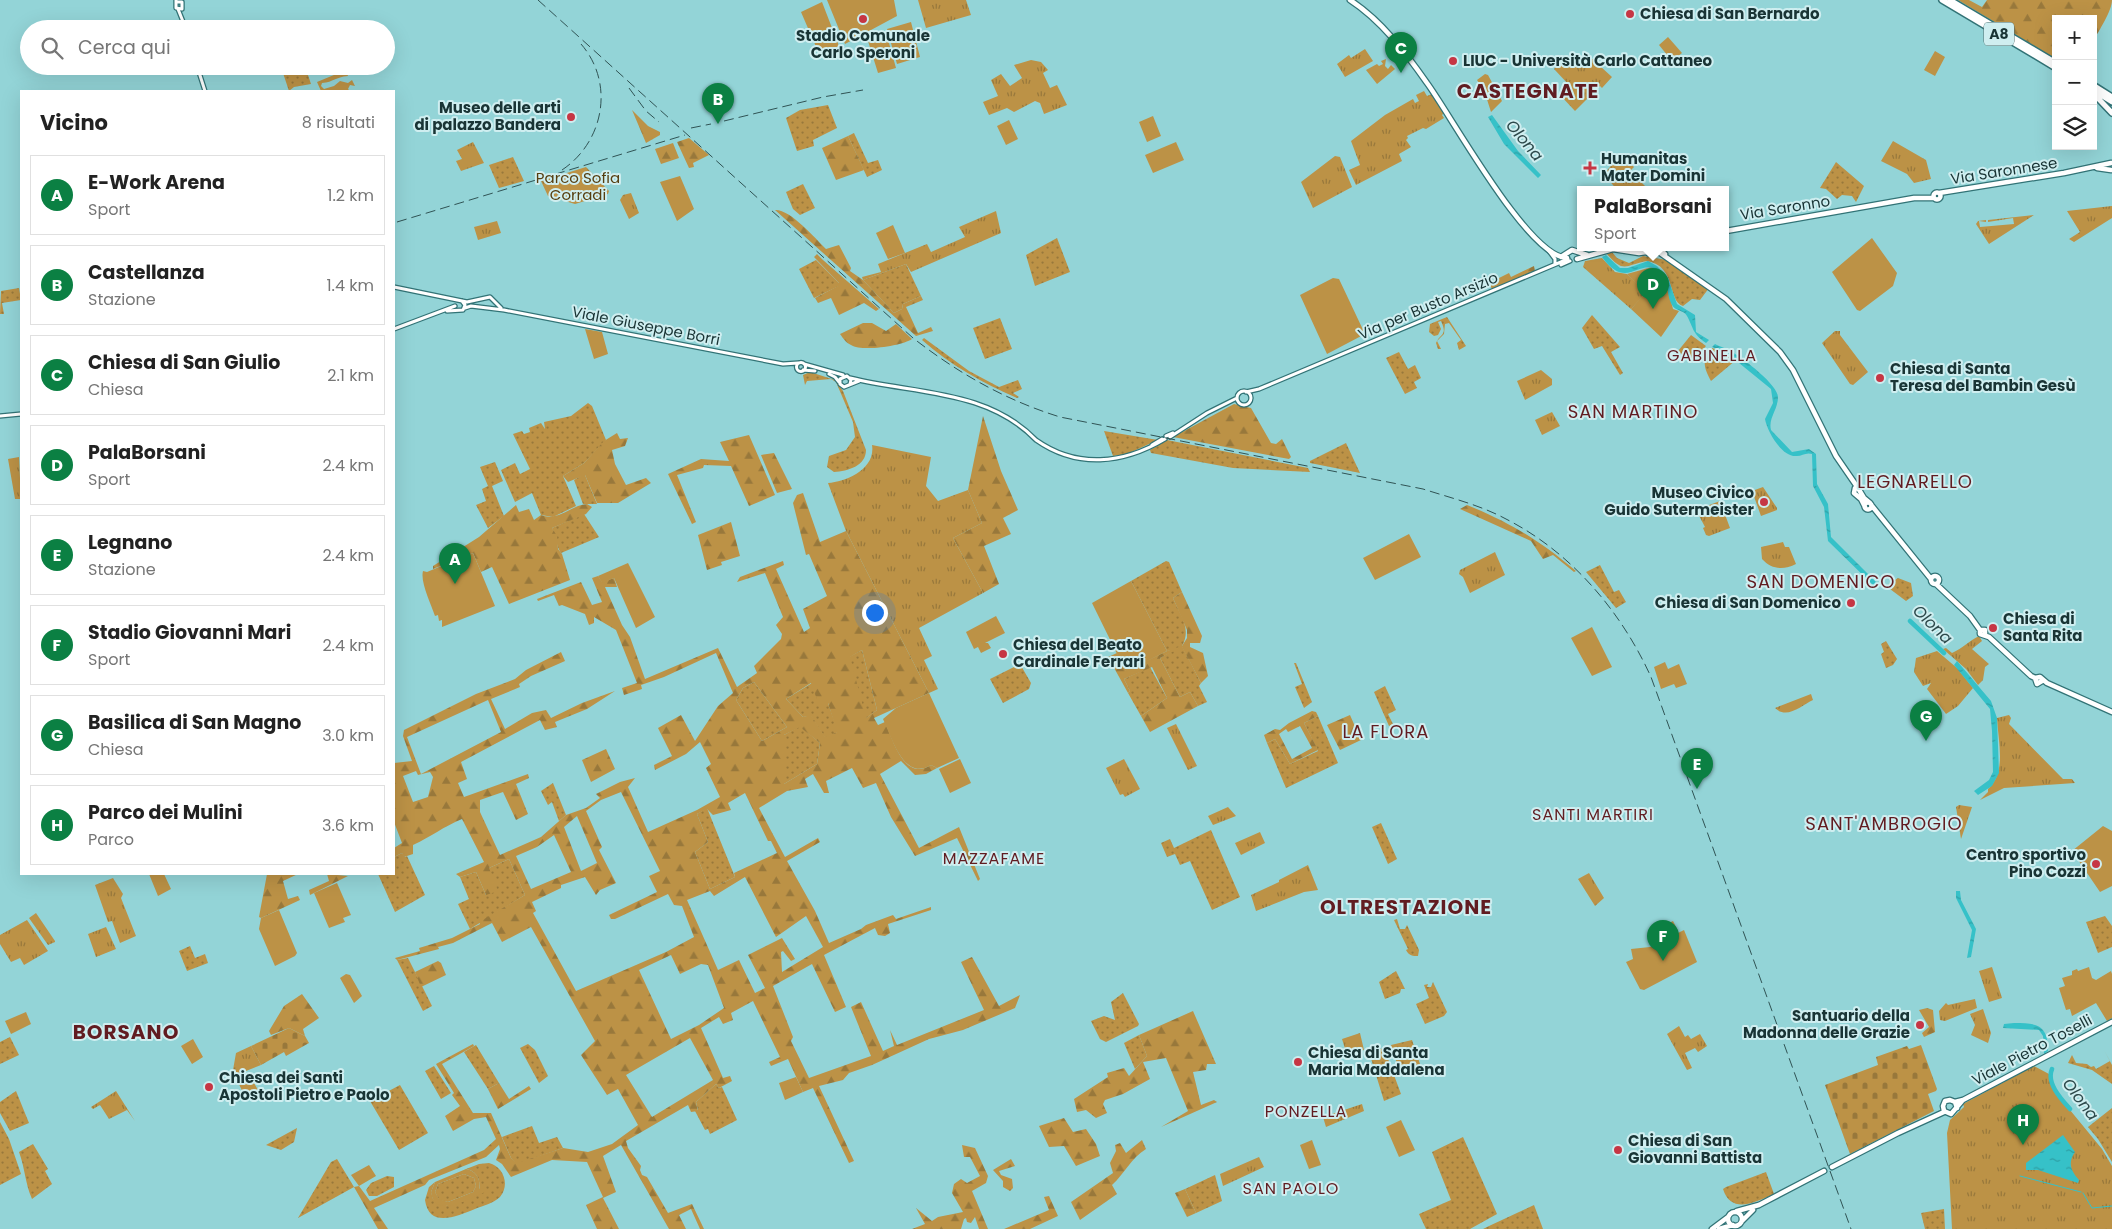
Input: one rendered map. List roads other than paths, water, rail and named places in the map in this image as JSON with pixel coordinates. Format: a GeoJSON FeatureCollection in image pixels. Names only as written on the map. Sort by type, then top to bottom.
{"type":"FeatureCollection","features":[{"type":"Feature","properties":{"kind":"highway","name":"A8"},"geometry":{"type":"LineString","coordinates":[[1942,0],[2052,66]]}},
{"type":"Feature","properties":{"kind":"highway","name":"A8"},"geometry":{"type":"LineString","coordinates":[[1950,0],[2052,61]]}},
{"type":"Feature","properties":{"kind":"highway"},"geometry":{"type":"LineString","coordinates":[[2097,88],[2112,97]]}},
{"type":"Feature","properties":{"kind":"highway"},"geometry":{"type":"LineString","coordinates":[[2097,94],[2112,102]]}},
{"type":"Feature","properties":{"kind":"highway"},"geometry":{"type":"LineString","coordinates":[[2097,96],[2112,113]]}},
{"type":"Feature","properties":{"kind":"main road"},"geometry":{"type":"LineString","coordinates":[[1350,0],[1373,18],[1427,83],[1514,215],[1555,259],[1555,264]]}},
{"type":"Feature","properties":{"kind":"main road"},"geometry":{"type":"LineString","coordinates":[[180,9],[184,5],[178,1],[175,6],[180,9],[184,20]]}},
{"type":"Feature","properties":{"kind":"main road"},"geometry":{"type":"LineString","coordinates":[[200,75],[205,90]]}},
{"type":"Feature","properties":{"kind":"main road","name":"Via Saronnese"},"geometry":{"type":"LineString","coordinates":[[1849,210],[1871,204],[1939,195],[2096,168],[2112,162],[2112,171],[2096,168]]}},
{"type":"Feature","properties":{"kind":"main road","name":"Via Saronno"},"geometry":{"type":"LineString","coordinates":[[1729,230],[1849,210]]}},
{"type":"Feature","properties":{"kind":"main road"},"geometry":{"type":"LineString","coordinates":[[1568,258],[1572,250],[1591,256]]}},
{"type":"Feature","properties":{"kind":"main road"},"geometry":{"type":"LineString","coordinates":[[1548,251],[1559,257],[1577,259],[1610,251]]}},
{"type":"Feature","properties":{"kind":"main road"},"geometry":{"type":"LineString","coordinates":[[1620,251],[1633,253],[1640,251]]}},
{"type":"Feature","properties":{"kind":"main road"},"geometry":{"type":"LineString","coordinates":[[1653,251],[1663,255],[1712,288],[1738,310],[1787,361],[1836,456],[1856,489],[1927,572],[1933,577],[1938,577],[1938,583],[1980,630],[1980,634],[1985,634],[2035,678],[2040,677],[2042,681],[2112,712]]}},
{"type":"Feature","properties":{"kind":"main road"},"geometry":{"type":"LineString","coordinates":[[1662,251],[1669,259]]}},
{"type":"Feature","properties":{"kind":"main road"},"geometry":{"type":"LineString","coordinates":[[1577,252],[1577,259]]}},
{"type":"Feature","properties":{"kind":"main road","name":"Via per Busto Arsizio"},"geometry":{"type":"LineString","coordinates":[[1246,392],[1259,389],[1321,364],[1568,258]]}},
{"type":"Feature","properties":{"kind":"main road","name":"Via per Busto Arsizio"},"geometry":{"type":"LineString","coordinates":[[1544,269],[1568,258]]}},
{"type":"Feature","properties":{"kind":"main road"},"geometry":{"type":"LineString","coordinates":[[395,287],[471,302],[489,296],[497,306],[504,310]]}},
{"type":"Feature","properties":{"kind":"main road"},"geometry":{"type":"LineString","coordinates":[[444,298],[456,305],[458,310]]}},
{"type":"Feature","properties":{"kind":"main road"},"geometry":{"type":"LineString","coordinates":[[395,329],[444,311],[461,301]]}},
{"type":"Feature","properties":{"kind":"main road"},"geometry":{"type":"LineString","coordinates":[[461,301],[465,304],[465,308]]}},
{"type":"Feature","properties":{"kind":"main road"},"geometry":{"type":"LineString","coordinates":[[485,307],[491,306],[494,301]]}},
{"type":"Feature","properties":{"kind":"main road","name":"Viale Giuseppe Borri"},"geometry":{"type":"LineString","coordinates":[[444,311],[485,307],[504,310],[783,364],[798,370],[833,375],[844,387],[862,380]]}},
{"type":"Feature","properties":{"kind":"main road"},"geometry":{"type":"LineString","coordinates":[[798,363],[798,370]]}},
{"type":"Feature","properties":{"kind":"main road","name":"Viale Giuseppe Borri"},"geometry":{"type":"LineString","coordinates":[[783,364],[804,364],[850,378],[966,400],[989,409],[1059,453],[1090,461],[1118,459],[1148,449],[1228,402],[1238,400]]}},
{"type":"Feature","properties":{"kind":"main road"},"geometry":{"type":"LineString","coordinates":[[803,370],[804,364]]}},
{"type":"Feature","properties":{"kind":"main road"},"geometry":{"type":"LineString","coordinates":[[839,382],[844,376]]}},
{"type":"Feature","properties":{"kind":"main road"},"geometry":{"type":"LineString","coordinates":[[850,378],[850,384]]}},
{"type":"Feature","properties":{"kind":"main road"},"geometry":{"type":"LineString","coordinates":[[1250,399],[1246,392],[1240,393],[1238,400],[1246,404],[1259,389]]}},
{"type":"Feature","properties":{"kind":"main road"},"geometry":{"type":"LineString","coordinates":[[0,416],[20,414]]}},
{"type":"Feature","properties":{"kind":"main road","name":"Viale Pietro Toselli"},"geometry":{"type":"LineString","coordinates":[[1956,1105],[2112,1022]]}},
{"type":"Feature","properties":{"kind":"main road"},"geometry":{"type":"LineString","coordinates":[[1832,1167],[1944,1110],[1947,1100],[1956,1105],[1952,1113],[1944,1110]]}},
{"type":"Feature","properties":{"kind":"main road"},"geometry":{"type":"LineString","coordinates":[[1712,1229],[1732,1212],[1759,1205],[1824,1172]]}},
{"type":"Feature","properties":{"kind":"main road"},"geometry":{"type":"LineString","coordinates":[[1719,1229],[1739,1225],[1759,1205]]}},
{"type":"Feature","properties":{"kind":"main road"},"geometry":{"type":"LineString","coordinates":[[1737,1211],[1742,1221]]}},
{"type":"Feature","properties":{"kind":"main road"},"geometry":{"type":"LineString","coordinates":[[1728,1216],[1732,1225]]}},
{"type":"Feature","properties":{"kind":"water"},"geometry":{"type":"Polygon","coordinates":[[[1492,115],[1518,151],[1541,175],[1538,178],[1504,144],[1488,117],[1492,115]]]}},
{"type":"Feature","properties":{"kind":"water"},"geometry":{"type":"Polygon","coordinates":[[[1606,255],[1620,268],[1628,268],[1648,261],[1657,266],[1668,278],[1677,304],[1695,315],[1696,332],[1709,340],[1706,343],[1701,340],[1694,331],[1686,314],[1673,307],[1661,274],[1650,267],[1632,272],[1618,272],[1602,257],[1606,255]]]}},
{"type":"Feature","properties":{"kind":"water"},"geometry":{"type":"Polygon","coordinates":[[[1715,344],[1730,351],[1752,366],[1767,379],[1777,392],[1778,402],[1770,426],[1771,430],[1792,452],[1809,449],[1816,454],[1817,484],[1828,504],[1831,537],[1879,585],[1876,588],[1828,541],[1824,507],[1813,486],[1812,454],[1808,453],[1797,456],[1786,453],[1772,437],[1765,419],[1773,403],[1771,389],[1728,354],[1712,347],[1715,344]]]}},
{"type":"Feature","properties":{"kind":"water"},"geometry":{"type":"Polygon","coordinates":[[[1957,661],[1991,701],[1997,718],[1999,773],[1992,786],[1978,795],[1974,791],[1989,780],[1993,772],[1990,709],[1954,665],[1957,661]]]}},
{"type":"Feature","properties":{"kind":"water"},"geometry":{"type":"Polygon","coordinates":[[[1956,891],[1960,891],[1961,900],[1976,929],[1971,957],[1967,958],[1972,930],[1956,898],[1956,891]]]}},
{"type":"Feature","properties":{"kind":"water"},"geometry":{"type":"Polygon","coordinates":[[[2014,1023],[2040,1027],[2044,1031],[2048,1042],[2048,1051],[2044,1054],[2043,1036],[2039,1030],[2003,1028],[2004,1024],[2014,1023]]]}},
{"type":"Feature","properties":{"kind":"water"},"geometry":{"type":"Polygon","coordinates":[[[2063,1135],[2075,1152],[2071,1159],[2071,1166],[2079,1180],[2078,1183],[2038,1170],[2026,1170],[2026,1163],[2063,1135]]]}},
{"type":"Feature","properties":{"kind":"waterway","name":"Olona"},"geometry":{"type":"LineString","coordinates":[[1910,621],[1944,653]]}},
{"type":"Feature","properties":{"kind":"waterway","name":"Olona"},"geometry":{"type":"LineString","coordinates":[[2052,1069],[2051,1080],[2053,1085],[2070,1109]]}},
{"type":"Feature","properties":{"kind":"waterway"},"geometry":{"type":"LineString","coordinates":[[2020,1176],[2081,1192]]}},
{"type":"Feature","properties":{"kind":"waterway"},"geometry":{"type":"LineString","coordinates":[[2083,1193],[2092,1208],[2112,1206]]}},
{"type":"Feature","properties":{"kind":"railway"},"geometry":{"type":"LineString","coordinates":[[538,0],[913,338],[947,363],[1001,394],[1060,417],[1423,489],[1486,510],[1506,519],[1552,548],[1573,566],[1592,586],[1625,629],[1651,677],[1851,1229]]}},
{"type":"Feature","properties":{"kind":"railway"},"geometry":{"type":"LineString","coordinates":[[562,170],[576,158],[587,144],[595,128],[600,111],[601,94],[598,76],[592,59],[581,44]]}},
{"type":"Feature","properties":{"kind":"railway"},"geometry":{"type":"LineString","coordinates":[[629,88],[646,111],[659,122]]}},
{"type":"Feature","properties":{"kind":"railway"},"geometry":{"type":"LineString","coordinates":[[724,121],[823,97],[863,90]]}},
{"type":"Feature","properties":{"kind":"railway"},"geometry":{"type":"LineString","coordinates":[[691,128],[711,124]]}},
{"type":"Feature","properties":{"kind":"railway"},"geometry":{"type":"LineString","coordinates":[[397,222],[685,135]]}},
{"type":"Feature","properties":{"kind":"place","name":"Chiesa di San Bernardo"},"geometry":{"type":"Point","coordinates":[1630,14]}},
{"type":"Feature","properties":{"kind":"place","name":"Stadio Comunale Carlo Speroni"},"geometry":{"type":"Point","coordinates":[863,19]}},
{"type":"Feature","properties":{"kind":"place","name":"LIUC - Università Carlo Cattaneo"},"geometry":{"type":"Point","coordinates":[1453,61]}},
{"type":"Feature","properties":{"kind":"place","name":"Chiesa di San Giulio"},"geometry":{"type":"Point","coordinates":[1401,73]}},
{"type":"Feature","properties":{"kind":"place","name":"Museo delle arti di palazzo Bandera"},"geometry":{"type":"Point","coordinates":[571,117]}},
{"type":"Feature","properties":{"kind":"place","name":"Castellanza"},"geometry":{"type":"Point","coordinates":[718,124]}},
{"type":"Feature","properties":{"kind":"place","name":"Humanitas Mater Domini"},"geometry":{"type":"Point","coordinates":[1590,168]}},
{"type":"Feature","properties":{"kind":"place","name":"PalaBorsani"},"geometry":{"type":"Point","coordinates":[1653,309]}},
{"type":"Feature","properties":{"kind":"place","name":"Chiesa di Santa Teresa del Bambin Gesù"},"geometry":{"type":"Point","coordinates":[1880,378]}},
{"type":"Feature","properties":{"kind":"place","name":"Museo Civico Guido Sutermeister"},"geometry":{"type":"Point","coordinates":[1764,502]}},
{"type":"Feature","properties":{"kind":"place","name":"E-Work Arena"},"geometry":{"type":"Point","coordinates":[455,584]}},
{"type":"Feature","properties":{"kind":"place","name":"Chiesa di San Domenico"},"geometry":{"type":"Point","coordinates":[1851,603]}},
{"type":"Feature","properties":{"kind":"place","name":"Chiesa di Santa Rita"},"geometry":{"type":"Point","coordinates":[1993,628]}},
{"type":"Feature","properties":{"kind":"place","name":"Chiesa del Beato Cardinale Ferrari"},"geometry":{"type":"Point","coordinates":[1003,654]}},
{"type":"Feature","properties":{"kind":"place","name":"Basilica di San Magno"},"geometry":{"type":"Point","coordinates":[1926,741]}},
{"type":"Feature","properties":{"kind":"place","name":"Legnano"},"geometry":{"type":"Point","coordinates":[1697,789]}},
{"type":"Feature","properties":{"kind":"place","name":"Centro sportivo Pino Cozzi"},"geometry":{"type":"Point","coordinates":[2096,864]}},
{"type":"Feature","properties":{"kind":"place","name":"Stadio Giovanni Mari"},"geometry":{"type":"Point","coordinates":[1663,961]}},
{"type":"Feature","properties":{"kind":"place","name":"Santuario della Madonna delle Grazie"},"geometry":{"type":"Point","coordinates":[1920,1025]}},
{"type":"Feature","properties":{"kind":"place","name":"Chiesa di Santa Maria Maddalena"},"geometry":{"type":"Point","coordinates":[1298,1062]}},
{"type":"Feature","properties":{"kind":"place","name":"Chiesa dei Santi Apostoli Pietro e Paolo"},"geometry":{"type":"Point","coordinates":[209,1087]}},
{"type":"Feature","properties":{"kind":"place","name":"Parco dei Mulini"},"geometry":{"type":"Point","coordinates":[2023,1145]}},
{"type":"Feature","properties":{"kind":"place","name":"Chiesa di San Giovanni Battista"},"geometry":{"type":"Point","coordinates":[1618,1150]}},
{"type":"Feature","properties":{"kind":"district","name":"CASTEGNATE"},"geometry":{"type":"Point","coordinates":[1528,91]}},
{"type":"Feature","properties":{"kind":"district","name":"GABINELLA"},"geometry":{"type":"Point","coordinates":[1712,355]}},
{"type":"Feature","properties":{"kind":"district","name":"SAN MARTINO"},"geometry":{"type":"Point","coordinates":[1633,412]}},
{"type":"Feature","properties":{"kind":"district","name":"LEGNARELLO"},"geometry":{"type":"Point","coordinates":[1915,482]}},
{"type":"Feature","properties":{"kind":"district","name":"SAN DOMENICO"},"geometry":{"type":"Point","coordinates":[1821,582]}},
{"type":"Feature","properties":{"kind":"district","name":"LA FLORA"},"geometry":{"type":"Point","coordinates":[1386,732]}},
{"type":"Feature","properties":{"kind":"district","name":"SANTI MARTIRI"},"geometry":{"type":"Point","coordinates":[1593,814]}},
{"type":"Feature","properties":{"kind":"district","name":"SANT'AMBROGIO"},"geometry":{"type":"Point","coordinates":[1884,824]}},
{"type":"Feature","properties":{"kind":"district","name":"MAZZAFAME"},"geometry":{"type":"Point","coordinates":[994,858]}},
{"type":"Feature","properties":{"kind":"district","name":"OLTRESTAZIONE"},"geometry":{"type":"Point","coordinates":[1406,907]}},
{"type":"Feature","properties":{"kind":"district","name":"BORSANO"},"geometry":{"type":"Point","coordinates":[126,1032]}},
{"type":"Feature","properties":{"kind":"district","name":"PONZELLA"},"geometry":{"type":"Point","coordinates":[1306,1111]}},
{"type":"Feature","properties":{"kind":"district","name":"SAN PAOLO"},"geometry":{"type":"Point","coordinates":[1291,1188]}},
{"type":"Feature","properties":{"kind":"park label","name":"Parco Sofia Corradi"},"geometry":{"type":"Point","coordinates":[578,186]}}]}
